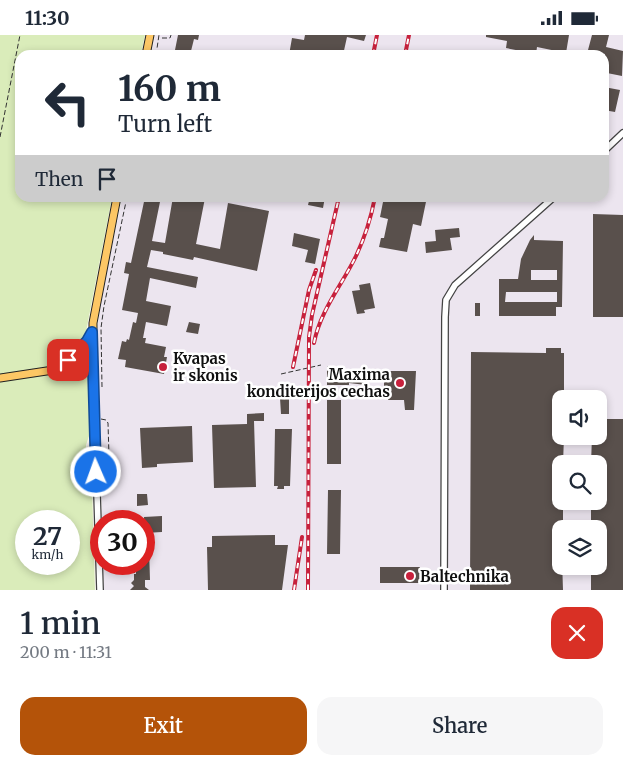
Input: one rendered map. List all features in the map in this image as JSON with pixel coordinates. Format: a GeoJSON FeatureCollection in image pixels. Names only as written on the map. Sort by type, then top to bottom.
{"type":"FeatureCollection","features":[{"type":"Feature","properties":{"kind":"main road"},"geometry":{"type":"LineString","coordinates":[[147,50],[150,35]]}},
{"type":"Feature","properties":{"kind":"main road"},"geometry":{"type":"LineString","coordinates":[[0,379],[93,365],[92,332],[117,202]]}},
{"type":"Feature","properties":{"kind":"main road"},"geometry":{"type":"LineString","coordinates":[[57,369],[83,345],[92,332]]}},
{"type":"Feature","properties":{"kind":"street"},"geometry":{"type":"LineString","coordinates":[[609,146],[623,133]]}},
{"type":"Feature","properties":{"kind":"street"},"geometry":{"type":"LineString","coordinates":[[444,590],[446,299],[455,285],[548,202]]}},
{"type":"Feature","properties":{"kind":"street"},"geometry":{"type":"LineString","coordinates":[[93,365],[100,590]]}},
{"type":"Feature","properties":{"kind":"path"},"geometry":{"type":"LineString","coordinates":[[17,50],[20,35]]}},
{"type":"Feature","properties":{"kind":"path"},"geometry":{"type":"LineString","coordinates":[[157,50],[160,35]]}},
{"type":"Feature","properties":{"kind":"path"},"geometry":{"type":"LineString","coordinates":[[162,38],[170,38],[170,35]]}},
{"type":"Feature","properties":{"kind":"path"},"geometry":{"type":"LineString","coordinates":[[0,137],[15,60]]}},
{"type":"Feature","properties":{"kind":"path"},"geometry":{"type":"LineString","coordinates":[[102,387],[102,321],[126,202]]}},
{"type":"Feature","properties":{"kind":"path"},"geometry":{"type":"LineString","coordinates":[[281,374],[321,365]]}},
{"type":"Feature","properties":{"kind":"path"},"geometry":{"type":"LineString","coordinates":[[95,418],[106,420],[108,423],[109,456]]}},
{"type":"Feature","properties":{"kind":"shaded area"},"geometry":{"type":"Polygon","coordinates":[[[155,35],[623,35],[623,590],[104,590],[103,575],[155,575],[155,510],[102,510],[97,331],[101,299],[121,202],[609,202],[609,50],[152,50],[155,35]]]}},
{"type":"Feature","properties":{"kind":"green space"},"geometry":{"type":"Polygon","coordinates":[[[0,35],[145,35],[142,50],[15,50],[15,202],[111,202],[85,337],[69,354],[56,364],[0,375],[0,35]]]}},
{"type":"Feature","properties":{"kind":"green space"},"geometry":{"type":"Polygon","coordinates":[[[81,369],[85,370],[88,375],[90,433],[86,445],[86,456],[92,485],[93,510],[90,510],[90,575],[95,575],[95,590],[0,590],[0,382],[81,369]]]}},
{"type":"Feature","properties":{"kind":"building"},"geometry":{"type":"Polygon","coordinates":[[[178,35],[199,35],[198,40],[194,39],[191,50],[175,50],[178,35]]]}},
{"type":"Feature","properties":{"kind":"building"},"geometry":{"type":"Polygon","coordinates":[[[305,35],[366,35],[364,41],[347,37],[344,50],[290,50],[292,38],[304,40],[305,35]]]}},
{"type":"Feature","properties":{"kind":"building"},"geometry":{"type":"Polygon","coordinates":[[[486,35],[569,35],[566,50],[552,50],[537,47],[537,50],[516,50],[506,48],[507,41],[486,37],[486,35]]]}},
{"type":"Feature","properties":{"kind":"building"},"geometry":{"type":"Polygon","coordinates":[[[592,35],[609,35],[606,47],[623,51],[622,76],[609,73],[609,50],[588,50],[592,35]]]}},
{"type":"Feature","properties":{"kind":"building"},"geometry":{"type":"Polygon","coordinates":[[[609,88],[620,90],[615,112],[609,111],[609,88]]]}},
{"type":"Feature","properties":{"kind":"building"},"geometry":{"type":"Polygon","coordinates":[[[144,202],[160,202],[152,241],[165,243],[172,202],[204,202],[196,244],[220,249],[228,203],[269,211],[257,271],[194,257],[193,260],[151,250],[147,267],[198,277],[196,288],[150,278],[146,301],[171,306],[167,326],[146,322],[143,338],[146,338],[145,343],[166,347],[164,357],[167,357],[164,374],[125,367],[126,360],[118,359],[122,341],[126,342],[127,339],[129,340],[133,322],[136,323],[138,313],[122,310],[129,274],[124,273],[126,262],[131,263],[144,202]]]}},
{"type":"Feature","properties":{"kind":"building"},"geometry":{"type":"Polygon","coordinates":[[[309,202],[324,202],[323,208],[308,205],[309,202]]]}},
{"type":"Feature","properties":{"kind":"building"},"geometry":{"type":"Polygon","coordinates":[[[383,202],[426,202],[421,226],[413,224],[407,252],[379,247],[381,238],[384,238],[388,219],[380,217],[383,202]]]}},
{"type":"Feature","properties":{"kind":"building"},"geometry":{"type":"Polygon","coordinates":[[[593,214],[623,215],[623,317],[593,317],[593,214]]]}},
{"type":"Feature","properties":{"kind":"building"},"geometry":{"type":"Polygon","coordinates":[[[459,228],[460,237],[450,238],[452,250],[426,253],[425,242],[436,241],[435,230],[459,228]]]}},
{"type":"Feature","properties":{"kind":"building"},"geometry":{"type":"Polygon","coordinates":[[[294,233],[320,239],[315,264],[305,262],[308,250],[292,246],[294,233]]]}},
{"type":"Feature","properties":{"kind":"building"},"geometry":{"type":"Polygon","coordinates":[[[534,235],[534,240],[563,241],[562,307],[556,307],[556,316],[499,316],[499,279],[518,279],[521,259],[534,235]],[[531,270],[531,280],[557,280],[557,270],[531,270]],[[506,292],[505,302],[557,302],[557,292],[506,292]]]}},
{"type":"Feature","properties":{"kind":"building"},"geometry":{"type":"Polygon","coordinates":[[[370,283],[375,308],[364,310],[365,313],[357,314],[352,291],[360,290],[359,285],[370,283]]]}},
{"type":"Feature","properties":{"kind":"building"},"geometry":{"type":"Polygon","coordinates":[[[475,303],[480,303],[480,316],[475,316],[475,303]]]}},
{"type":"Feature","properties":{"kind":"building"},"geometry":{"type":"Polygon","coordinates":[[[189,322],[200,324],[198,334],[186,332],[189,322]]]}},
{"type":"Feature","properties":{"kind":"building"},"geometry":{"type":"Polygon","coordinates":[[[546,348],[561,348],[561,353],[564,353],[564,390],[552,390],[552,445],[564,445],[563,455],[552,455],[552,510],[563,510],[563,520],[552,520],[552,575],[563,575],[563,590],[470,590],[471,352],[546,353],[546,348]]]}},
{"type":"Feature","properties":{"kind":"building"},"geometry":{"type":"Polygon","coordinates":[[[327,366],[334,366],[334,371],[349,371],[349,375],[360,375],[360,379],[366,379],[366,385],[349,383],[349,385],[327,385],[327,366]]]}},
{"type":"Feature","properties":{"kind":"building","name":"Maxima konditerijos cechas"},"geometry":{"type":"Polygon","coordinates":[[[384,371],[416,371],[414,410],[405,410],[404,400],[388,400],[388,395],[384,395],[384,371]]]}},
{"type":"Feature","properties":{"kind":"building"},"geometry":{"type":"Polygon","coordinates":[[[283,387],[289,399],[289,414],[281,414],[280,398],[272,398],[272,395],[283,387]]]}},
{"type":"Feature","properties":{"kind":"building"},"geometry":{"type":"Polygon","coordinates":[[[327,400],[341,400],[341,464],[327,464],[327,400]]]}},
{"type":"Feature","properties":{"kind":"building"},"geometry":{"type":"Polygon","coordinates":[[[264,413],[264,421],[254,421],[256,487],[214,488],[212,425],[247,424],[247,414],[264,413]]]}},
{"type":"Feature","properties":{"kind":"building"},"geometry":{"type":"Polygon","coordinates":[[[607,419],[623,419],[623,590],[591,590],[591,575],[607,575],[607,520],[591,520],[591,510],[607,510],[607,455],[591,455],[592,445],[607,445],[607,419]]]}},
{"type":"Feature","properties":{"kind":"building"},"geometry":{"type":"Polygon","coordinates":[[[192,426],[193,462],[157,464],[157,467],[142,468],[140,428],[192,426]]]}},
{"type":"Feature","properties":{"kind":"building"},"geometry":{"type":"Polygon","coordinates":[[[275,429],[292,429],[290,486],[284,486],[284,489],[277,489],[278,486],[274,486],[275,429]]]}},
{"type":"Feature","properties":{"kind":"building"},"geometry":{"type":"Polygon","coordinates":[[[328,490],[341,490],[340,554],[327,554],[328,490]]]}},
{"type":"Feature","properties":{"kind":"building"},"geometry":{"type":"Polygon","coordinates":[[[137,494],[147,494],[148,505],[137,506],[137,494]]]}},
{"type":"Feature","properties":{"kind":"building"},"geometry":{"type":"Polygon","coordinates":[[[155,516],[162,516],[162,532],[155,532],[155,516]]]}},
{"type":"Feature","properties":{"kind":"building"},"geometry":{"type":"Polygon","coordinates":[[[275,535],[275,545],[288,545],[282,590],[208,590],[207,547],[212,547],[212,536],[275,535]]]}},
{"type":"Feature","properties":{"kind":"building"},"geometry":{"type":"Polygon","coordinates":[[[380,567],[420,567],[420,583],[380,583],[380,567]]]}},
{"type":"Feature","properties":{"kind":"building"},"geometry":{"type":"Polygon","coordinates":[[[134,575],[150,575],[150,580],[145,580],[145,587],[149,590],[130,590],[134,586],[131,583],[134,580],[134,575]]]}},
{"type":"Feature","properties":{"kind":"railway"},"geometry":{"type":"LineString","coordinates":[[374,50],[377,35]]}},
{"type":"Feature","properties":{"kind":"railway"},"geometry":{"type":"LineString","coordinates":[[406,50],[409,35]]}},
{"type":"Feature","properties":{"kind":"railway"},"geometry":{"type":"LineString","coordinates":[[308,590],[309,337],[312,315],[338,202]]}},
{"type":"Feature","properties":{"kind":"railway"},"geometry":{"type":"LineString","coordinates":[[314,343],[326,309],[359,249],[374,202]]}},
{"type":"Feature","properties":{"kind":"railway"},"geometry":{"type":"LineString","coordinates":[[293,367],[309,290],[316,270]]}},
{"type":"Feature","properties":{"kind":"railway"},"geometry":{"type":"LineString","coordinates":[[294,590],[302,537]]}},
{"type":"Feature","properties":{"kind":"place","name":"Kvapas ir skonis"},"geometry":{"type":"Point","coordinates":[163,367]}},
{"type":"Feature","properties":{"kind":"place","name":"Maxima konditerijos cechas"},"geometry":{"type":"Point","coordinates":[400,383]}},
{"type":"Feature","properties":{"kind":"place","name":"Baltechnika"},"geometry":{"type":"Point","coordinates":[410,576]}},
{"type":"Feature","properties":{"kind":"route"},"geometry":{"type":"LineString","coordinates":[[68,360],[87,341],[92,332],[96,472]]}}]}
